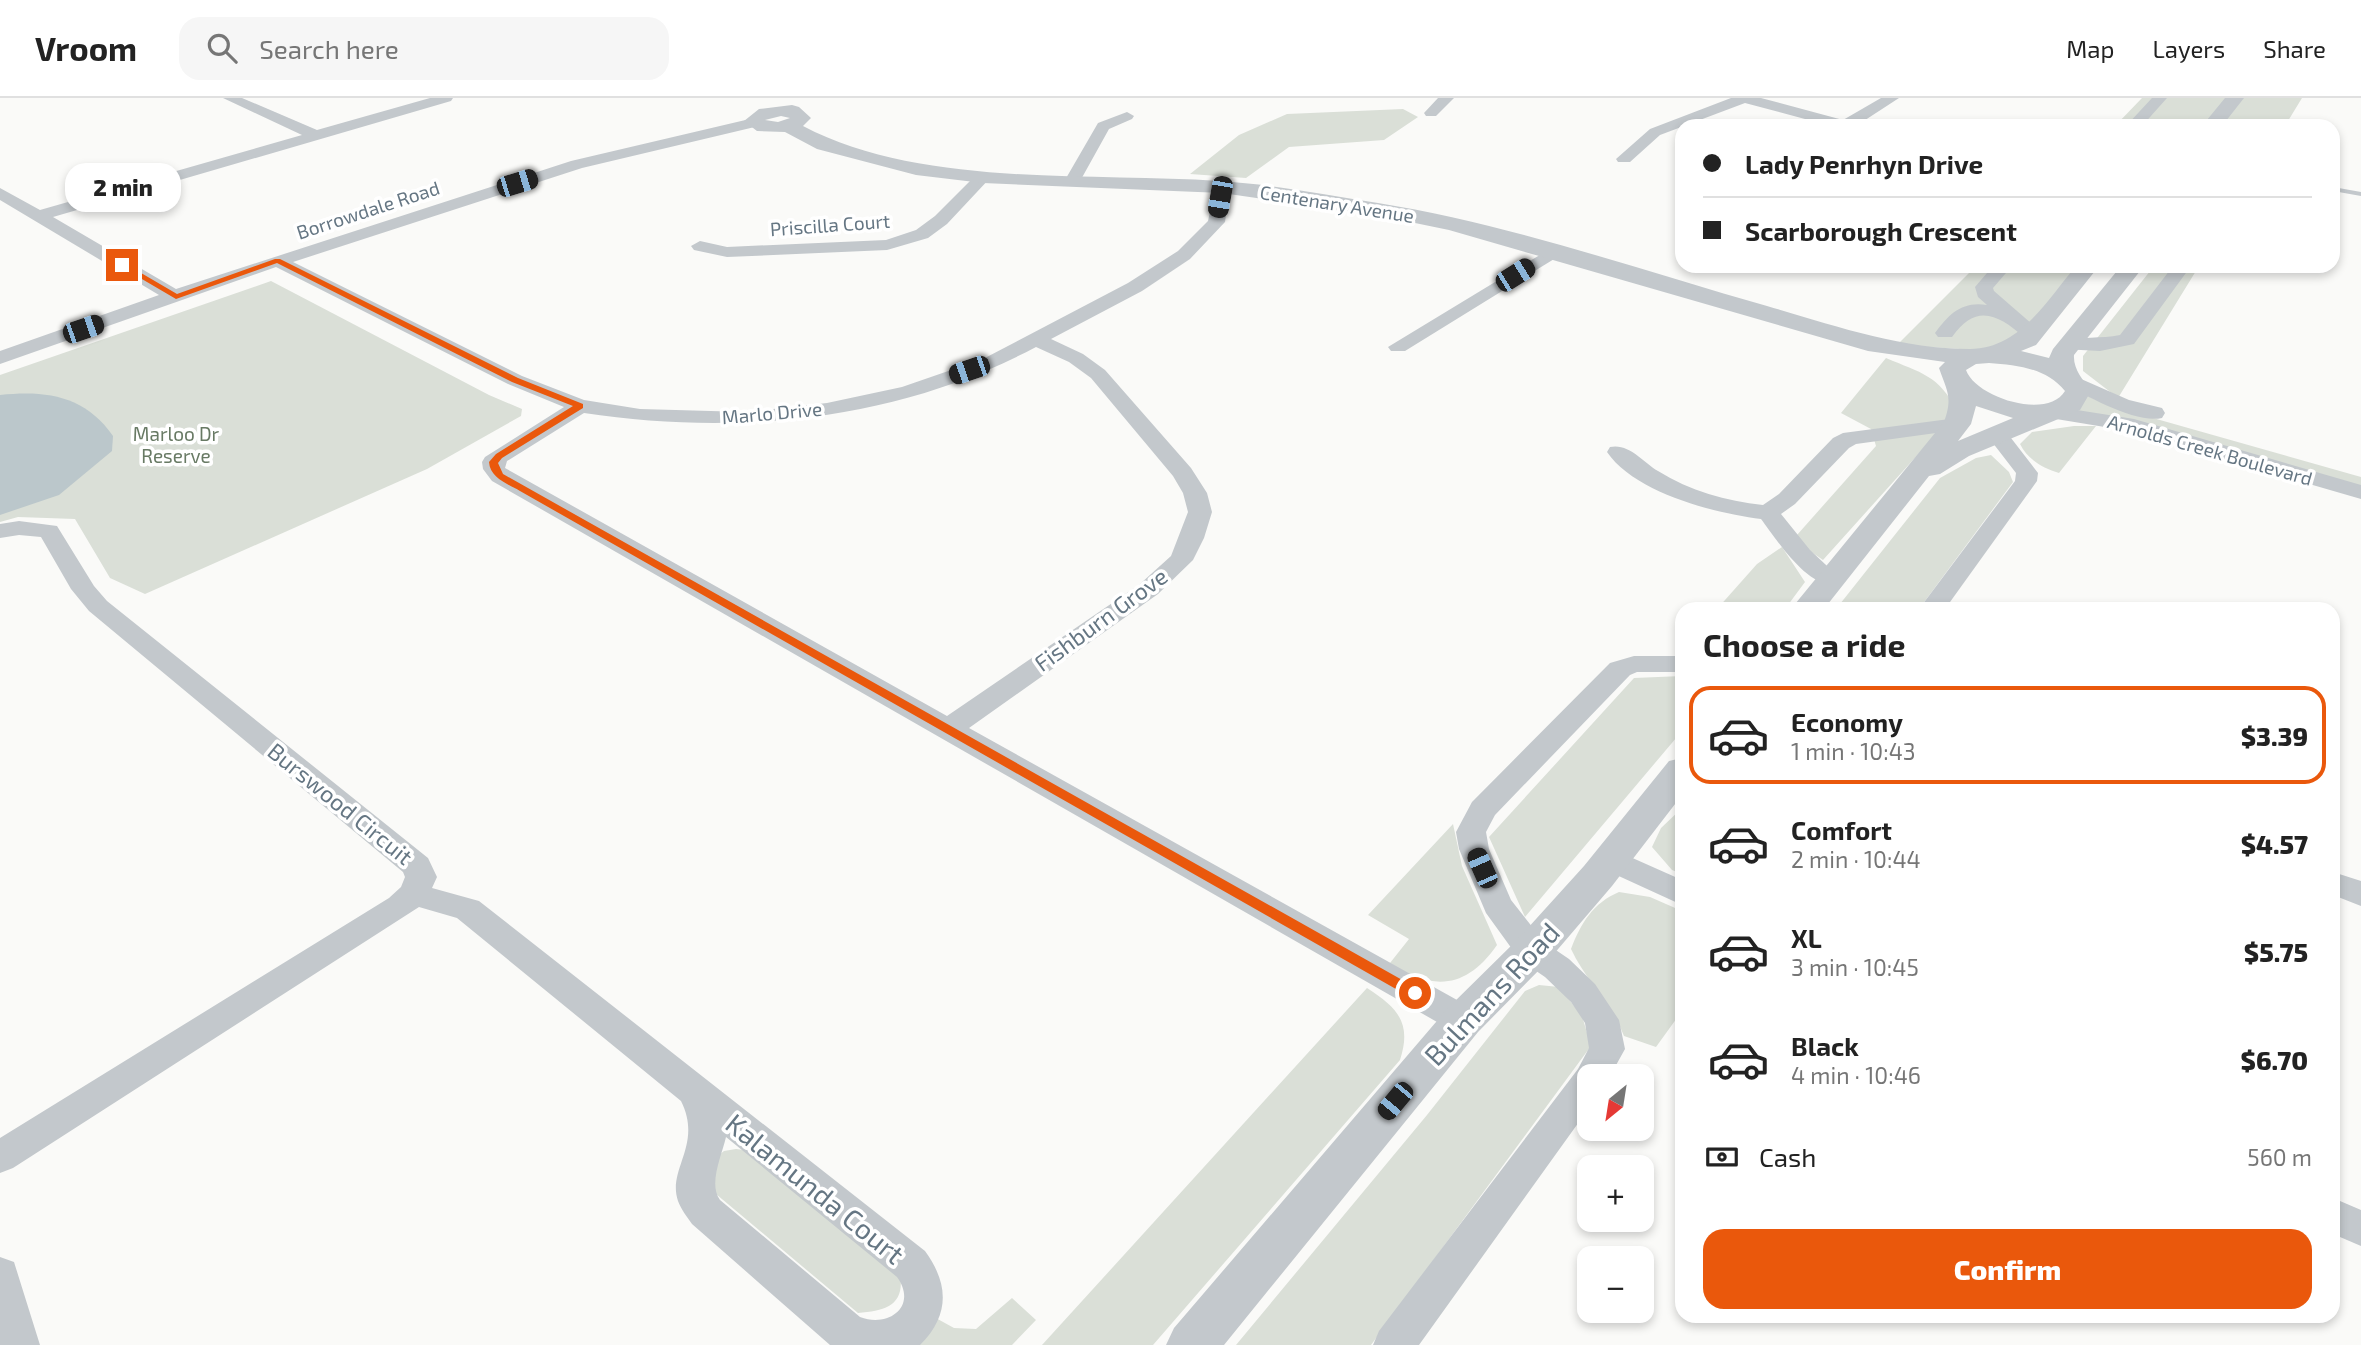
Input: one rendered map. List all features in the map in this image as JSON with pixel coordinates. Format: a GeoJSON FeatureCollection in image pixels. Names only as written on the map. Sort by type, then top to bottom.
{"type":"FeatureCollection","features":[{"type":"Feature","properties":{"kind":"street"},"geometry":{"type":"LineString","coordinates":[[230,98],[315,135]]}},
{"type":"Feature","properties":{"kind":"street"},"geometry":{"type":"LineString","coordinates":[[37,216],[446,98]]}},
{"type":"Feature","properties":{"kind":"street"},"geometry":{"type":"LineString","coordinates":[[1431,113],[1447,98]]}},
{"type":"Feature","properties":{"kind":"street"},"geometry":{"type":"LineString","coordinates":[[1684,119],[1744,98],[1820,119]]}},
{"type":"Feature","properties":{"kind":"street"},"geometry":{"type":"LineString","coordinates":[[1858,119],[1892,98]]}},
{"type":"Feature","properties":{"kind":"street"},"geometry":{"type":"LineString","coordinates":[[2140,119],[2160,98]]}},
{"type":"Feature","properties":{"kind":"street"},"geometry":{"type":"LineString","coordinates":[[2217,119],[2235,98]]}},
{"type":"Feature","properties":{"kind":"street","name":"Centenary Avenue"},"geometry":{"type":"LineString","coordinates":[[763,111],[792,111],[801,115],[800,121],[788,126],[824,145],[864,158],[916,169],[983,177],[1222,187],[1381,210],[1452,224],[1877,346],[1994,404],[2052,414]]}},
{"type":"Feature","properties":{"kind":"street","name":"Borrowdale Road"},"geometry":{"type":"LineString","coordinates":[[0,358],[278,261],[578,164],[763,111]]}},
{"type":"Feature","properties":{"kind":"street"},"geometry":{"type":"LineString","coordinates":[[1073,180],[1103,126],[1127,116]]}},
{"type":"Feature","properties":{"kind":"street"},"geometry":{"type":"LineString","coordinates":[[1624,159],[1655,132],[1675,123]]}},
{"type":"Feature","properties":{"kind":"street","name":"Priscilla Court"},"geometry":{"type":"LineString","coordinates":[[700,246],[727,252],[887,245],[922,234],[941,220],[983,177]]}},
{"type":"Feature","properties":{"kind":"street","name":"Marlo Drive"},"geometry":{"type":"LineString","coordinates":[[278,261],[515,380],[580,406],[640,415],[716,419],[827,409],[907,392],[990,363],[1135,287],[1184,255],[1216,222],[1222,187]]}},
{"type":"Feature","properties":{"kind":"street"},"geometry":{"type":"LineString","coordinates":[[0,193],[176,297]]}},
{"type":"Feature","properties":{"kind":"street"},"geometry":{"type":"LineString","coordinates":[[1398,347],[1553,251]]}},
{"type":"Feature","properties":{"kind":"street"},"geometry":{"type":"LineString","coordinates":[[1984,304],[1984,288],[1997,273]]}},
{"type":"Feature","properties":{"kind":"street"},"geometry":{"type":"LineString","coordinates":[[1812,602],[1957,424],[1964,406],[1959,386],[1952,376],[1952,368],[1979,356],[2019,344],[2032,334],[2082,273]]}},
{"type":"Feature","properties":{"kind":"street"},"geometry":{"type":"LineString","coordinates":[[1914,477],[1959,450],[2070,408],[2078,391],[2061,361],[2069,345],[2127,273]]}},
{"type":"Feature","properties":{"kind":"street"},"geometry":{"type":"LineString","coordinates":[[2069,345],[2109,344],[2127,340],[2177,273]]}},
{"type":"Feature","properties":{"kind":"street"},"geometry":{"type":"LineString","coordinates":[[1945,333],[1957,314],[1984,304],[2012,316],[2032,334]]}},
{"type":"Feature","properties":{"kind":"street","name":"Fishburn Grove"},"geometry":{"type":"LineString","coordinates":[[948,729],[1149,589],[1181,560],[1192,538],[1200,512],[1195,493],[1183,473],[1098,374],[1076,358],[1035,339]]}},
{"type":"Feature","properties":{"kind":"street","name":"Centenary Avenue"},"geometry":{"type":"LineString","coordinates":[[1877,346],[2032,361],[2070,379]]}},
{"type":"Feature","properties":{"kind":"street","name":"Arnolds Creek Boulevard"},"geometry":{"type":"LineString","coordinates":[[2070,379],[2146,411],[2361,472]]}},
{"type":"Feature","properties":{"kind":"street"},"geometry":{"type":"LineString","coordinates":[[580,406],[499,456],[493,462],[494,469],[500,476],[524,490],[1463,1020]]}},
{"type":"Feature","properties":{"kind":"street","name":"Arnolds Creek Boulevard"},"geometry":{"type":"LineString","coordinates":[[2052,414],[2118,422],[2361,492]]}},
{"type":"Feature","properties":{"kind":"street"},"geometry":{"type":"LineString","coordinates":[[1618,452],[1661,484],[1735,509],[1768,513],[1787,499],[1841,443],[1851,438],[1957,424]]}},
{"type":"Feature","properties":{"kind":"street"},"geometry":{"type":"LineString","coordinates":[[1937,602],[2026,481],[2027,473],[2023,465],[2000,438],[2004,433]]}},
{"type":"Feature","properties":{"kind":"street"},"geometry":{"type":"LineString","coordinates":[[1768,513],[1801,555],[1829,579]]}},
{"type":"Feature","properties":{"kind":"street","name":"Burswood Circuit"},"geometry":{"type":"LineString","coordinates":[[0,531],[36,528],[53,535],[84,589],[98,606],[417,866],[421,877],[413,894],[383,917],[0,1157]]}},
{"type":"Feature","properties":{"kind":"street"},"geometry":{"type":"LineString","coordinates":[[1599,1064],[1607,1049],[1602,1020],[1583,993],[1557,968],[1532,951],[1497,905],[1474,849],[1471,832],[1475,821],[1553,734],[1620,669],[1634,664],[1675,664]]}},
{"type":"Feature","properties":{"kind":"street","name":"Bulmans Road"},"geometry":{"type":"LineString","coordinates":[[1192,1345],[1463,1020],[1532,951],[1675,783]]}},
{"type":"Feature","properties":{"kind":"street"},"geometry":{"type":"LineString","coordinates":[[1610,859],[1675,891]]}},
{"type":"Feature","properties":{"kind":"street"},"geometry":{"type":"LineString","coordinates":[[2340,886],[2361,894]]}},
{"type":"Feature","properties":{"kind":"street","name":"Kalamunda Court"},"geometry":{"type":"LineString","coordinates":[[413,894],[468,909],[911,1264],[923,1280],[924,1299],[916,1319],[904,1333],[887,1341],[867,1341],[845,1331],[706,1212],[696,1198],[696,1188],[708,1137],[708,1118],[696,1094]]}},
{"type":"Feature","properties":{"kind":"street"},"geometry":{"type":"LineString","coordinates":[[1394,1345],[1577,1097]]}},
{"type":"Feature","properties":{"kind":"street"},"geometry":{"type":"LineString","coordinates":[[2340,1218],[2361,1229]]}},
{"type":"Feature","properties":{"kind":"street"},"geometry":{"type":"LineString","coordinates":[[0,1275],[19,1345]]}},
{"type":"Feature","properties":{"kind":"lane"},"geometry":{"type":"LineString","coordinates":[[2340,190],[2361,194]]}},
{"type":"Feature","properties":{"kind":"green space"},"geometry":{"type":"Polygon","coordinates":[[[2142,98],[2233,98],[2214,119],[2122,119],[2142,98]]]}},
{"type":"Feature","properties":{"kind":"green space"},"geometry":{"type":"Polygon","coordinates":[[[2235,98],[2302,98],[2289,119],[2218,119],[2235,98]]]}},
{"type":"Feature","properties":{"kind":"green space"},"geometry":{"type":"Polygon","coordinates":[[[1403,109],[1418,117],[1384,140],[1289,147],[1246,178],[1190,174],[1239,135],[1287,114],[1403,109]]]}},
{"type":"Feature","properties":{"kind":"green space"},"geometry":{"type":"Polygon","coordinates":[[[1969,273],[2079,273],[2026,334],[1992,351],[1897,345],[1969,273]]]}},
{"type":"Feature","properties":{"kind":"green space"},"geometry":{"type":"Polygon","coordinates":[[[2148,273],[2195,273],[2118,398],[2083,371],[2083,356],[2148,273]]]}},
{"type":"Feature","properties":{"kind":"green space","name":"Marloo Dr Reserve"},"geometry":{"type":"Polygon","coordinates":[[[271,281],[489,395],[522,409],[521,416],[427,469],[145,594],[110,578],[75,519],[18,517],[0,522],[0,375],[271,281]]]}},
{"type":"Feature","properties":{"kind":"green space"},"geometry":{"type":"Polygon","coordinates":[[[1886,358],[1936,382],[1957,411],[1823,560],[1807,549],[1797,535],[1876,446],[1871,429],[1841,413],[1886,358]]]}},
{"type":"Feature","properties":{"kind":"green space"},"geometry":{"type":"Polygon","coordinates":[[[2086,395],[2107,405],[2361,477],[2361,489],[2074,411],[2086,395]]]}},
{"type":"Feature","properties":{"kind":"green space"},"geometry":{"type":"Polygon","coordinates":[[[2096,426],[2059,473],[2036,463],[2020,444],[2032,432],[2096,426]]]}},
{"type":"Feature","properties":{"kind":"green space"},"geometry":{"type":"Polygon","coordinates":[[[1991,455],[2009,472],[2013,482],[1924,602],[1842,602],[1940,478],[1976,458],[1991,455]]]}},
{"type":"Feature","properties":{"kind":"green space"},"geometry":{"type":"Polygon","coordinates":[[[1782,547],[1805,582],[1790,602],[1723,602],[1757,564],[1782,547]]]}},
{"type":"Feature","properties":{"kind":"green space"},"geometry":{"type":"Polygon","coordinates":[[[1675,676],[1675,739],[1525,917],[1489,837],[1634,678],[1675,676]]]}},
{"type":"Feature","properties":{"kind":"green space"},"geometry":{"type":"Polygon","coordinates":[[[1675,815],[1675,871],[1652,847],[1661,828],[1675,815]]]}},
{"type":"Feature","properties":{"kind":"green space"},"geometry":{"type":"Polygon","coordinates":[[[1453,824],[1462,866],[1497,945],[1474,970],[1462,977],[1435,981],[1406,972],[1390,963],[1409,939],[1368,915],[1453,824]]]}},
{"type":"Feature","properties":{"kind":"green space"},"geometry":{"type":"Polygon","coordinates":[[[1619,892],[1650,897],[1675,908],[1675,1021],[1656,1047],[1624,1036],[1612,1012],[1571,949],[1589,915],[1619,892]]]}},
{"type":"Feature","properties":{"kind":"green space"},"geometry":{"type":"Polygon","coordinates":[[[1539,985],[1559,987],[1582,1016],[1591,1046],[1371,1345],[1236,1345],[1427,1115],[1525,991],[1539,985]]]}},
{"type":"Feature","properties":{"kind":"green space"},"geometry":{"type":"Polygon","coordinates":[[[1367,988],[1387,1002],[1400,1018],[1404,1036],[1400,1060],[1153,1345],[1042,1345],[1367,988]]]}},
{"type":"Feature","properties":{"kind":"green space"},"geometry":{"type":"Polygon","coordinates":[[[724,1151],[752,1151],[899,1269],[900,1290],[893,1303],[878,1310],[858,1313],[710,1189],[714,1159],[724,1151]]]}},
{"type":"Feature","properties":{"kind":"green space"},"geometry":{"type":"Polygon","coordinates":[[[1012,1298],[1036,1320],[1012,1345],[898,1345],[934,1317],[954,1328],[976,1329],[1012,1298]]]}},
{"type":"Feature","properties":{"kind":"shaded area"},"geometry":{"type":"Polygon","coordinates":[[[0,395],[49,395],[77,404],[90,412],[113,436],[112,451],[59,495],[0,515],[0,395]]]}},
{"type":"Feature","properties":{"kind":"route"},"geometry":{"type":"LineString","coordinates":[[122,265],[176,297],[278,261],[515,380],[580,406],[508,449],[493,462],[494,469],[500,476],[1415,993]]}}]}
